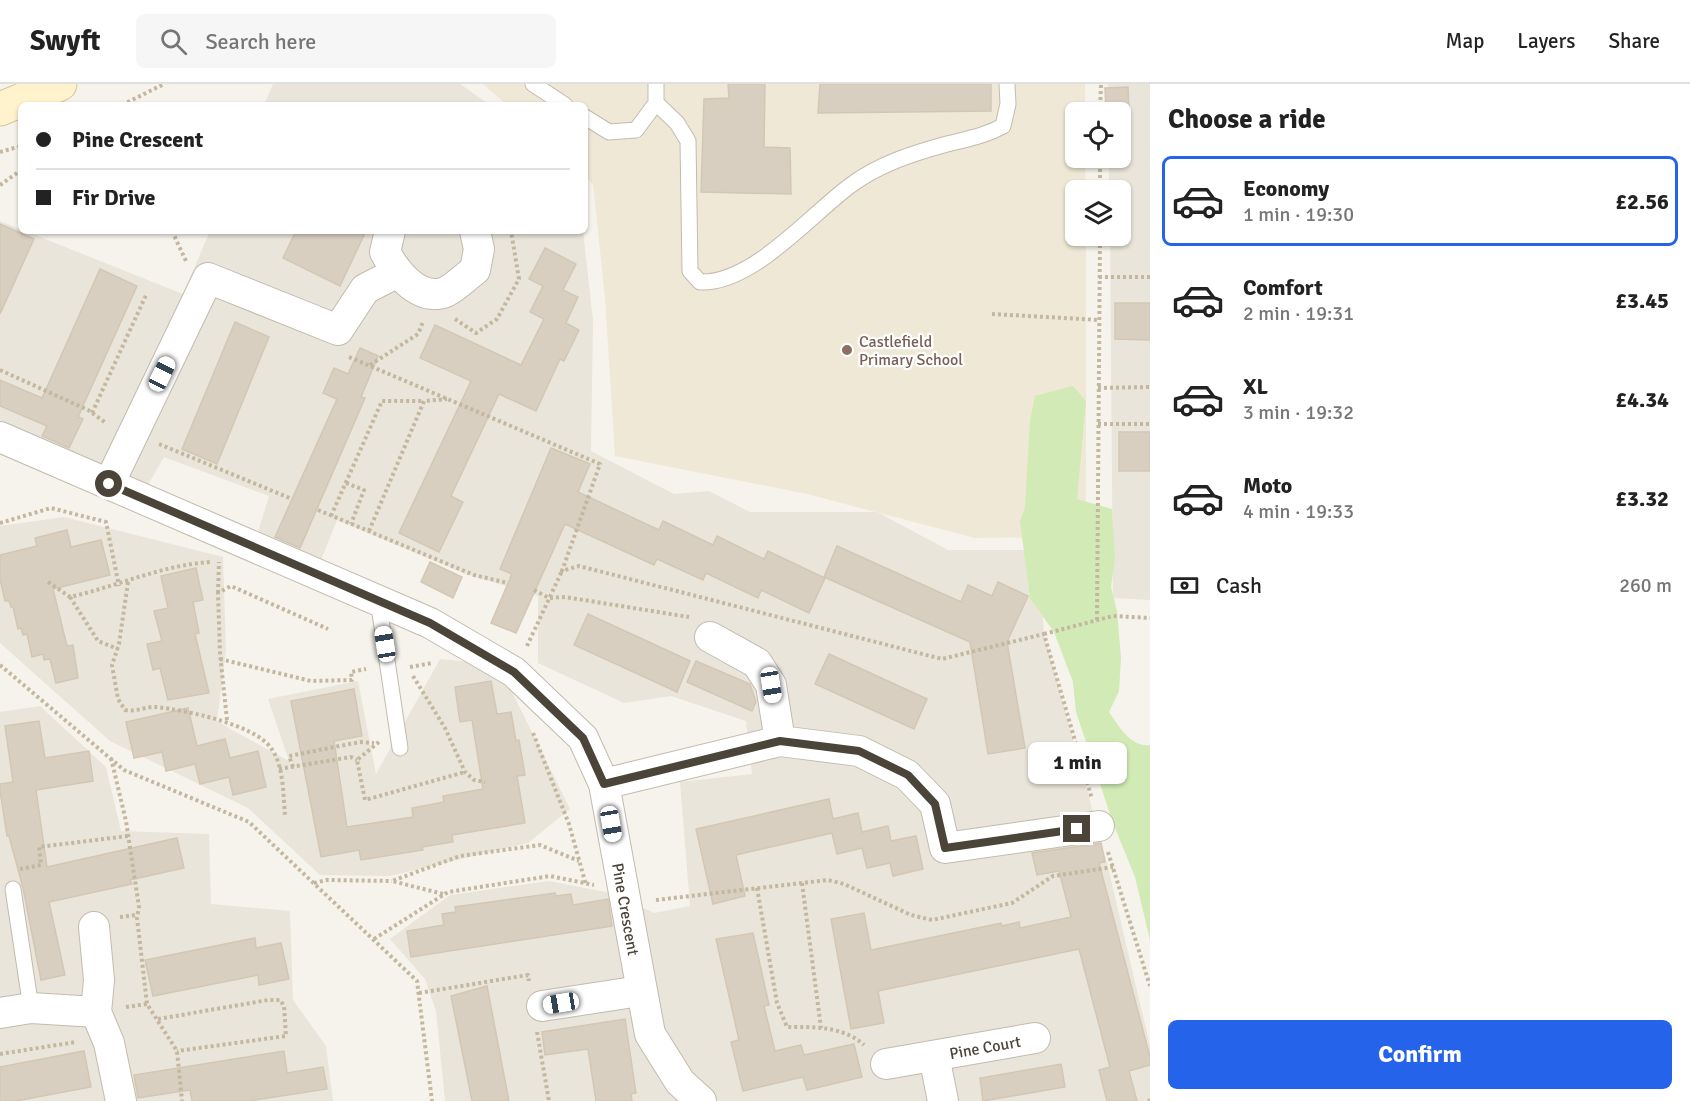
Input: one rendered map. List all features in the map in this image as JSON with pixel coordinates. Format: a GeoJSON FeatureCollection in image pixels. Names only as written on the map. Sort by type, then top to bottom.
{"type":"FeatureCollection","features":[{"type":"Feature","properties":{"kind":"street"},"geometry":{"type":"LineString","coordinates":[[0,109],[60,84]]}},
{"type":"Feature","properties":{"kind":"street"},"geometry":{"type":"LineString","coordinates":[[389,234],[385,252],[396,273],[425,293],[432,294],[445,292],[474,270],[479,249],[476,234]]}},
{"type":"Feature","properties":{"kind":"street"},"geometry":{"type":"LineString","coordinates":[[109,484],[208,278],[338,330],[365,289],[396,273]]}},
{"type":"Feature","properties":{"kind":"street","name":"Pine Crescent"},"geometry":{"type":"LineString","coordinates":[[0,436],[430,623],[514,672],[583,738],[604,784],[640,991],[650,1034],[680,1082],[701,1101]]}},
{"type":"Feature","properties":{"kind":"street"},"geometry":{"type":"LineString","coordinates":[[702,621],[757,663],[771,685],[780,741]]}},
{"type":"Feature","properties":{"kind":"street"},"geometry":{"type":"LineString","coordinates":[[604,784],[780,741],[859,751],[908,775],[935,804],[945,848],[1099,826]]}},
{"type":"Feature","properties":{"kind":"street"},"geometry":{"type":"LineString","coordinates":[[94,927],[99,980],[96,1012],[109,1043],[121,1101]]}},
{"type":"Feature","properties":{"kind":"street"},"geometry":{"type":"LineString","coordinates":[[536,1008],[640,991]]}},
{"type":"Feature","properties":{"kind":"street"},"geometry":{"type":"LineString","coordinates":[[0,1013],[31,1008],[96,1012]]}},
{"type":"Feature","properties":{"kind":"street","name":"Pine Court"},"geometry":{"type":"LineString","coordinates":[[886,1064],[1035,1038]]}},
{"type":"Feature","properties":{"kind":"street","name":"Pine Court"},"geometry":{"type":"LineString","coordinates":[[934,1056],[943,1101]]}},
{"type":"Feature","properties":{"kind":"lane"},"geometry":{"type":"LineString","coordinates":[[532,84],[561,102]]}},
{"type":"Feature","properties":{"kind":"lane"},"geometry":{"type":"LineString","coordinates":[[588,119],[609,132],[636,130],[656,103],[656,84]]}},
{"type":"Feature","properties":{"kind":"lane"},"geometry":{"type":"LineString","coordinates":[[656,103],[677,123],[688,141],[690,271],[700,282],[714,282],[770,255],[853,183],[900,158],[989,134],[1003,126],[1008,104],[1008,84]]}},
{"type":"Feature","properties":{"kind":"lane"},"geometry":{"type":"LineString","coordinates":[[378,600],[399,743]]}},
{"type":"Feature","properties":{"kind":"lane"},"geometry":{"type":"LineString","coordinates":[[13,889],[31,1008]]}},
{"type":"Feature","properties":{"kind":"path"},"geometry":{"type":"LineString","coordinates":[[128,102],[164,84]]}},
{"type":"Feature","properties":{"kind":"path"},"geometry":{"type":"LineString","coordinates":[[1100,102],[1101,84]]}},
{"type":"Feature","properties":{"kind":"path"},"geometry":{"type":"LineString","coordinates":[[0,152],[18,147]]}},
{"type":"Feature","properties":{"kind":"path"},"geometry":{"type":"LineString","coordinates":[[0,185],[18,172]]}},
{"type":"Feature","properties":{"kind":"path"},"geometry":{"type":"LineString","coordinates":[[1097,620],[1100,246]]}},
{"type":"Feature","properties":{"kind":"path"},"geometry":{"type":"LineString","coordinates":[[1099,277],[1150,277]]}},
{"type":"Feature","properties":{"kind":"path"},"geometry":{"type":"LineString","coordinates":[[92,413],[147,293]]}},
{"type":"Feature","properties":{"kind":"path"},"geometry":{"type":"LineString","coordinates":[[369,366],[418,334],[432,294]]}},
{"type":"Feature","properties":{"kind":"path"},"geometry":{"type":"LineString","coordinates":[[992,314],[1099,320]]}},
{"type":"Feature","properties":{"kind":"path"},"geometry":{"type":"LineString","coordinates":[[338,352],[600,464],[562,571],[514,672]]}},
{"type":"Feature","properties":{"kind":"path"},"geometry":{"type":"LineString","coordinates":[[0,370],[92,413],[132,437],[292,499]]}},
{"type":"Feature","properties":{"kind":"path"},"geometry":{"type":"LineString","coordinates":[[1098,388],[1150,387]]}},
{"type":"Feature","properties":{"kind":"path"},"geometry":{"type":"LineString","coordinates":[[331,516],[382,401],[448,399]]}},
{"type":"Feature","properties":{"kind":"path"},"geometry":{"type":"LineString","coordinates":[[369,531],[424,401]]}},
{"type":"Feature","properties":{"kind":"path"},"geometry":{"type":"LineString","coordinates":[[1098,424],[1150,423]]}},
{"type":"Feature","properties":{"kind":"path"},"geometry":{"type":"LineString","coordinates":[[346,483],[364,490],[351,524]]}},
{"type":"Feature","properties":{"kind":"path"},"geometry":{"type":"LineString","coordinates":[[0,523],[51,508],[106,522],[118,586]]}},
{"type":"Feature","properties":{"kind":"path"},"geometry":{"type":"LineString","coordinates":[[318,510],[474,575],[508,583]]}},
{"type":"Feature","properties":{"kind":"path"},"geometry":{"type":"LineString","coordinates":[[70,597],[118,586],[145,573],[219,561],[238,564],[262,550]]}},
{"type":"Feature","properties":{"kind":"path"},"geometry":{"type":"LineString","coordinates":[[219,561],[220,659],[226,720]]}},
{"type":"Feature","properties":{"kind":"path"},"geometry":{"type":"LineString","coordinates":[[562,571],[579,566],[942,659],[1113,616],[1150,618]]}},
{"type":"Feature","properties":{"kind":"path"},"geometry":{"type":"LineString","coordinates":[[48,582],[70,597],[98,641],[118,649]]}},
{"type":"Feature","properties":{"kind":"path"},"geometry":{"type":"LineString","coordinates":[[128,582],[118,649],[112,665],[118,699],[125,710],[139,712],[153,706],[226,720],[271,747],[279,769],[285,815]]}},
{"type":"Feature","properties":{"kind":"path"},"geometry":{"type":"LineString","coordinates":[[218,593],[231,586],[328,628]]}},
{"type":"Feature","properties":{"kind":"path"},"geometry":{"type":"LineString","coordinates":[[534,590],[549,598],[565,597],[702,621],[709,599]]}},
{"type":"Feature","properties":{"kind":"path"},"geometry":{"type":"LineString","coordinates":[[1044,634],[1099,826],[1150,986]]}},
{"type":"Feature","properties":{"kind":"path"},"geometry":{"type":"LineString","coordinates":[[220,659],[311,681],[352,680],[351,672],[388,665]]}},
{"type":"Feature","properties":{"kind":"path"},"geometry":{"type":"LineString","coordinates":[[0,665],[124,770],[249,822],[417,981],[432,1101]]}},
{"type":"Feature","properties":{"kind":"path"},"geometry":{"type":"LineString","coordinates":[[408,668],[445,729],[465,772],[474,780],[485,782]]}},
{"type":"Feature","properties":{"kind":"path"},"geometry":{"type":"LineString","coordinates":[[531,727],[569,824],[586,885]]}},
{"type":"Feature","properties":{"kind":"path"},"geometry":{"type":"LineString","coordinates":[[293,767],[289,756],[360,742],[399,743]]}},
{"type":"Feature","properties":{"kind":"path"},"geometry":{"type":"LineString","coordinates":[[357,760],[375,743]]}},
{"type":"Feature","properties":{"kind":"path"},"geometry":{"type":"LineString","coordinates":[[279,769],[351,757],[357,760]]}},
{"type":"Feature","properties":{"kind":"path"},"geometry":{"type":"LineString","coordinates":[[111,758],[128,837],[139,907],[136,918],[147,1004],[177,1051],[183,1101]]}},
{"type":"Feature","properties":{"kind":"path"},"geometry":{"type":"LineString","coordinates":[[357,760],[365,800],[465,772]]}},
{"type":"Feature","properties":{"kind":"path"},"geometry":{"type":"LineString","coordinates":[[13,889],[11,870],[41,865],[39,847],[128,837]]}},
{"type":"Feature","properties":{"kind":"path"},"geometry":{"type":"LineString","coordinates":[[392,881],[460,856],[540,845],[579,861]]}},
{"type":"Feature","properties":{"kind":"path"},"geometry":{"type":"LineString","coordinates":[[374,939],[443,894],[550,876],[623,894],[757,888],[828,880],[844,884],[911,915],[932,920],[1012,903],[1053,876],[1113,867]]}},
{"type":"Feature","properties":{"kind":"path"},"geometry":{"type":"LineString","coordinates":[[314,883],[327,880],[392,881],[443,894]]}},
{"type":"Feature","properties":{"kind":"path"},"geometry":{"type":"LineString","coordinates":[[802,883],[821,1028]]}},
{"type":"Feature","properties":{"kind":"path"},"geometry":{"type":"LineString","coordinates":[[757,888],[777,1003],[787,1027],[821,1028],[854,1035],[886,1064]]}},
{"type":"Feature","properties":{"kind":"path"},"geometry":{"type":"LineString","coordinates":[[419,993],[528,975],[536,1008],[549,1101]]}},
{"type":"Feature","properties":{"kind":"path"},"geometry":{"type":"LineString","coordinates":[[158,1019],[268,1000],[280,1000],[284,1006],[286,1036],[177,1051]]}},
{"type":"Feature","properties":{"kind":"path"},"geometry":{"type":"LineString","coordinates":[[0,1054],[59,1045]]}},
{"type":"Feature","properties":{"kind":"shaded area"},"geometry":{"type":"Polygon","coordinates":[[[273,84],[460,84],[486,102],[265,102],[273,84]]]}},
{"type":"Feature","properties":{"kind":"shaded area","name":"Castlefield Primary School"},"geometry":{"type":"Polygon","coordinates":[[[483,84],[1085,84],[1085,102],[1065,102],[1065,168],[1085,168],[1086,180],[1065,180],[1065,246],[1086,246],[1086,537],[975,538],[807,494],[615,456],[605,298],[593,184],[588,180],[588,102],[504,102],[483,84]]]}},
{"type":"Feature","properties":{"kind":"shaded area"},"geometry":{"type":"Polygon","coordinates":[[[1108,84],[1150,84],[1150,600],[1113,598],[1110,246],[1131,246],[1131,180],[1109,180],[1109,168],[1131,168],[1131,102],[1108,102],[1108,84]]]}},
{"type":"Feature","properties":{"kind":"shaded area"},"geometry":{"type":"Polygon","coordinates":[[[0,221],[18,228],[18,234],[33,234],[183,294],[209,234],[583,234],[593,320],[591,451],[674,494],[709,491],[750,512],[877,512],[948,550],[1038,550],[1044,634],[1108,867],[1150,1046],[1150,1101],[445,1101],[436,1011],[425,979],[390,939],[450,895],[549,881],[611,893],[654,913],[690,906],[680,782],[752,774],[746,721],[671,696],[624,703],[538,663],[538,596],[466,574],[337,520],[319,565],[257,535],[269,496],[164,457],[145,490],[0,427],[0,221]]]}},
{"type":"Feature","properties":{"kind":"shaded area"},"geometry":{"type":"Polygon","coordinates":[[[64,517],[223,557],[226,651],[217,721],[234,731],[289,761],[268,699],[358,681],[376,774],[440,659],[480,663],[509,686],[570,809],[528,843],[390,876],[320,875],[248,808],[110,741],[0,643],[0,526],[64,517]]]}},
{"type":"Feature","properties":{"kind":"shaded area"},"geometry":{"type":"Polygon","coordinates":[[[40,706],[106,767],[121,831],[209,834],[211,904],[290,911],[293,1000],[326,1046],[333,1101],[0,1101],[0,712],[40,706]]]}},
{"type":"Feature","properties":{"kind":"green space"},"geometry":{"type":"Polygon","coordinates":[[[1073,386],[1086,401],[1077,499],[1112,509],[1115,559],[1111,587],[1117,611],[1121,658],[1119,691],[1109,712],[1131,739],[1143,745],[1150,745],[1150,940],[1135,877],[1113,823],[1076,712],[1073,682],[1054,632],[1030,598],[1020,521],[1025,508],[1030,421],[1035,396],[1073,386]]]}},
{"type":"Feature","properties":{"kind":"building"},"geometry":{"type":"Polygon","coordinates":[[[728,84],[765,84],[764,147],[790,148],[791,194],[701,192],[704,99],[729,98],[728,84]]]}},
{"type":"Feature","properties":{"kind":"building"},"geometry":{"type":"Polygon","coordinates":[[[820,84],[991,84],[991,111],[818,113],[820,84]]]}},
{"type":"Feature","properties":{"kind":"building"},"geometry":{"type":"Polygon","coordinates":[[[1128,87],[1129,102],[1106,102],[1105,88],[1128,87]]]}},
{"type":"Feature","properties":{"kind":"building"},"geometry":{"type":"Polygon","coordinates":[[[0,224],[18,234],[34,239],[0,314],[0,224]]]}},
{"type":"Feature","properties":{"kind":"building"},"geometry":{"type":"Polygon","coordinates":[[[295,234],[365,234],[340,286],[283,258],[295,234]]]}},
{"type":"Feature","properties":{"kind":"building"},"geometry":{"type":"Polygon","coordinates":[[[545,248],[576,264],[563,290],[578,297],[566,323],[579,330],[564,361],[560,359],[536,411],[499,394],[451,496],[463,502],[439,552],[399,533],[471,381],[420,358],[435,325],[521,365],[544,319],[530,312],[543,286],[529,279],[545,248]]]}},
{"type":"Feature","properties":{"kind":"building"},"geometry":{"type":"Polygon","coordinates":[[[100,269],[137,286],[78,417],[83,419],[69,448],[42,436],[47,426],[0,406],[0,380],[42,398],[100,269]]]}},
{"type":"Feature","properties":{"kind":"building"},"geometry":{"type":"Polygon","coordinates":[[[1115,303],[1150,303],[1150,340],[1115,339],[1115,303]]]}},
{"type":"Feature","properties":{"kind":"building"},"geometry":{"type":"Polygon","coordinates":[[[235,322],[269,337],[217,464],[182,449],[235,322]]]}},
{"type":"Feature","properties":{"kind":"building"},"geometry":{"type":"Polygon","coordinates":[[[360,348],[378,356],[361,397],[365,398],[300,548],[275,537],[337,399],[323,393],[334,368],[348,374],[360,348]]]}},
{"type":"Feature","properties":{"kind":"building"},"geometry":{"type":"Polygon","coordinates":[[[1119,432],[1150,432],[1150,471],[1119,471],[1119,432]]]}},
{"type":"Feature","properties":{"kind":"building"},"geometry":{"type":"Polygon","coordinates":[[[551,448],[590,464],[578,492],[659,530],[663,521],[713,545],[717,536],[764,559],[768,551],[825,578],[809,613],[761,590],[758,598],[706,573],[703,580],[657,559],[654,565],[565,524],[516,633],[491,623],[512,574],[500,569],[551,448]]]}},
{"type":"Feature","properties":{"kind":"building"},"geometry":{"type":"Polygon","coordinates":[[[67,530],[71,547],[101,540],[110,575],[53,589],[67,646],[73,645],[78,678],[56,683],[50,659],[44,660],[43,654],[32,657],[27,634],[23,635],[21,628],[18,629],[13,607],[9,601],[5,601],[0,579],[0,555],[37,546],[35,538],[67,530]]]}},
{"type":"Feature","properties":{"kind":"building"},"geometry":{"type":"Polygon","coordinates":[[[837,546],[961,602],[968,585],[992,596],[998,582],[1028,596],[1007,642],[1025,748],[988,754],[970,642],[824,577],[837,546]]]}},
{"type":"Feature","properties":{"kind":"building"},"geometry":{"type":"Polygon","coordinates":[[[430,562],[462,577],[453,598],[421,582],[430,562]]]}},
{"type":"Feature","properties":{"kind":"building"},"geometry":{"type":"Polygon","coordinates":[[[196,568],[203,600],[193,602],[199,633],[195,634],[209,693],[168,700],[160,668],[153,670],[147,644],[162,641],[154,611],[168,608],[161,576],[196,568]]]}},
{"type":"Feature","properties":{"kind":"building"},"geometry":{"type":"Polygon","coordinates":[[[588,614],[690,661],[677,692],[574,645],[588,614]]]}},
{"type":"Feature","properties":{"kind":"building"},"geometry":{"type":"Polygon","coordinates":[[[829,654],[927,699],[914,729],[815,684],[829,654]]]}},
{"type":"Feature","properties":{"kind":"building"},"geometry":{"type":"Polygon","coordinates":[[[696,661],[750,684],[756,702],[752,711],[687,682],[696,661]]]}},
{"type":"Feature","properties":{"kind":"building"},"geometry":{"type":"Polygon","coordinates":[[[491,681],[497,714],[511,712],[516,741],[519,740],[525,775],[517,776],[525,823],[452,835],[453,842],[422,847],[423,850],[361,860],[359,850],[321,857],[291,701],[354,689],[362,736],[334,741],[347,827],[413,817],[412,808],[444,802],[443,796],[483,789],[472,720],[460,722],[455,687],[491,681]]]}},
{"type":"Feature","properties":{"kind":"building"},"geometry":{"type":"Polygon","coordinates":[[[188,708],[197,746],[225,739],[230,758],[258,751],[266,787],[233,795],[229,777],[200,784],[195,764],[166,771],[162,752],[134,758],[126,722],[188,708]]]}},
{"type":"Feature","properties":{"kind":"building"},"geometry":{"type":"Polygon","coordinates":[[[39,721],[45,758],[89,751],[93,781],[36,790],[47,867],[177,838],[184,868],[130,880],[132,884],[49,902],[65,975],[41,980],[23,888],[9,836],[7,836],[0,790],[0,784],[13,782],[5,726],[39,721]]]}},
{"type":"Feature","properties":{"kind":"building"},"geometry":{"type":"Polygon","coordinates":[[[829,799],[833,819],[858,813],[862,832],[888,826],[891,841],[916,836],[923,869],[893,876],[890,863],[867,868],[862,848],[837,854],[832,833],[736,855],[745,896],[713,904],[696,829],[829,799]]]}},
{"type":"Feature","properties":{"kind":"building"},"geometry":{"type":"Polygon","coordinates":[[[1101,843],[1105,862],[1099,863],[1150,1057],[1150,1065],[1129,1071],[1137,1101],[1107,1101],[1099,1070],[1110,1067],[1079,949],[878,991],[884,1023],[851,1029],[831,919],[864,913],[871,950],[1001,923],[1002,926],[1019,922],[1020,928],[1071,917],[1059,871],[1037,875],[1032,853],[1101,843]]]}},
{"type":"Feature","properties":{"kind":"building"},"geometry":{"type":"Polygon","coordinates":[[[555,893],[556,896],[571,894],[573,905],[608,899],[612,926],[411,957],[407,931],[444,925],[442,914],[456,912],[455,907],[555,893]]]}},
{"type":"Feature","properties":{"kind":"building"},"geometry":{"type":"Polygon","coordinates":[[[753,933],[769,1005],[764,1006],[775,1051],[801,1045],[804,1055],[854,1044],[862,1077],[807,1090],[803,1077],[743,1091],[731,1042],[739,1040],[716,939],[753,933]]]}},
{"type":"Feature","properties":{"kind":"building"},"geometry":{"type":"Polygon","coordinates":[[[255,938],[256,948],[281,943],[289,979],[259,985],[258,975],[153,996],[145,960],[255,938]]]}},
{"type":"Feature","properties":{"kind":"building"},"geometry":{"type":"Polygon","coordinates":[[[487,986],[509,1101],[472,1101],[451,996],[487,986]]]}},
{"type":"Feature","properties":{"kind":"building"},"geometry":{"type":"Polygon","coordinates":[[[625,1019],[636,1093],[631,1094],[632,1101],[596,1101],[588,1049],[545,1055],[542,1032],[625,1019]]]}},
{"type":"Feature","properties":{"kind":"building"},"geometry":{"type":"Polygon","coordinates":[[[84,1051],[91,1087],[16,1101],[0,1101],[0,1067],[84,1051]]]}},
{"type":"Feature","properties":{"kind":"building"},"geometry":{"type":"Polygon","coordinates":[[[284,1051],[287,1073],[323,1067],[327,1089],[249,1101],[192,1101],[190,1090],[138,1098],[134,1075],[284,1051]]]}},
{"type":"Feature","properties":{"kind":"building"},"geometry":{"type":"Polygon","coordinates":[[[1061,1064],[1065,1087],[983,1101],[980,1078],[1061,1064]]]}},
{"type":"Feature","properties":{"kind":"place","name":"Castlefield Primary School"},"geometry":{"type":"Point","coordinates":[847,350]}},
{"type":"Feature","properties":{"kind":"route"},"geometry":{"type":"LineString","coordinates":[[109,484],[430,623],[514,672],[583,738],[604,784],[780,741],[859,751],[908,775],[935,804],[945,848],[1077,829]]}}]}
